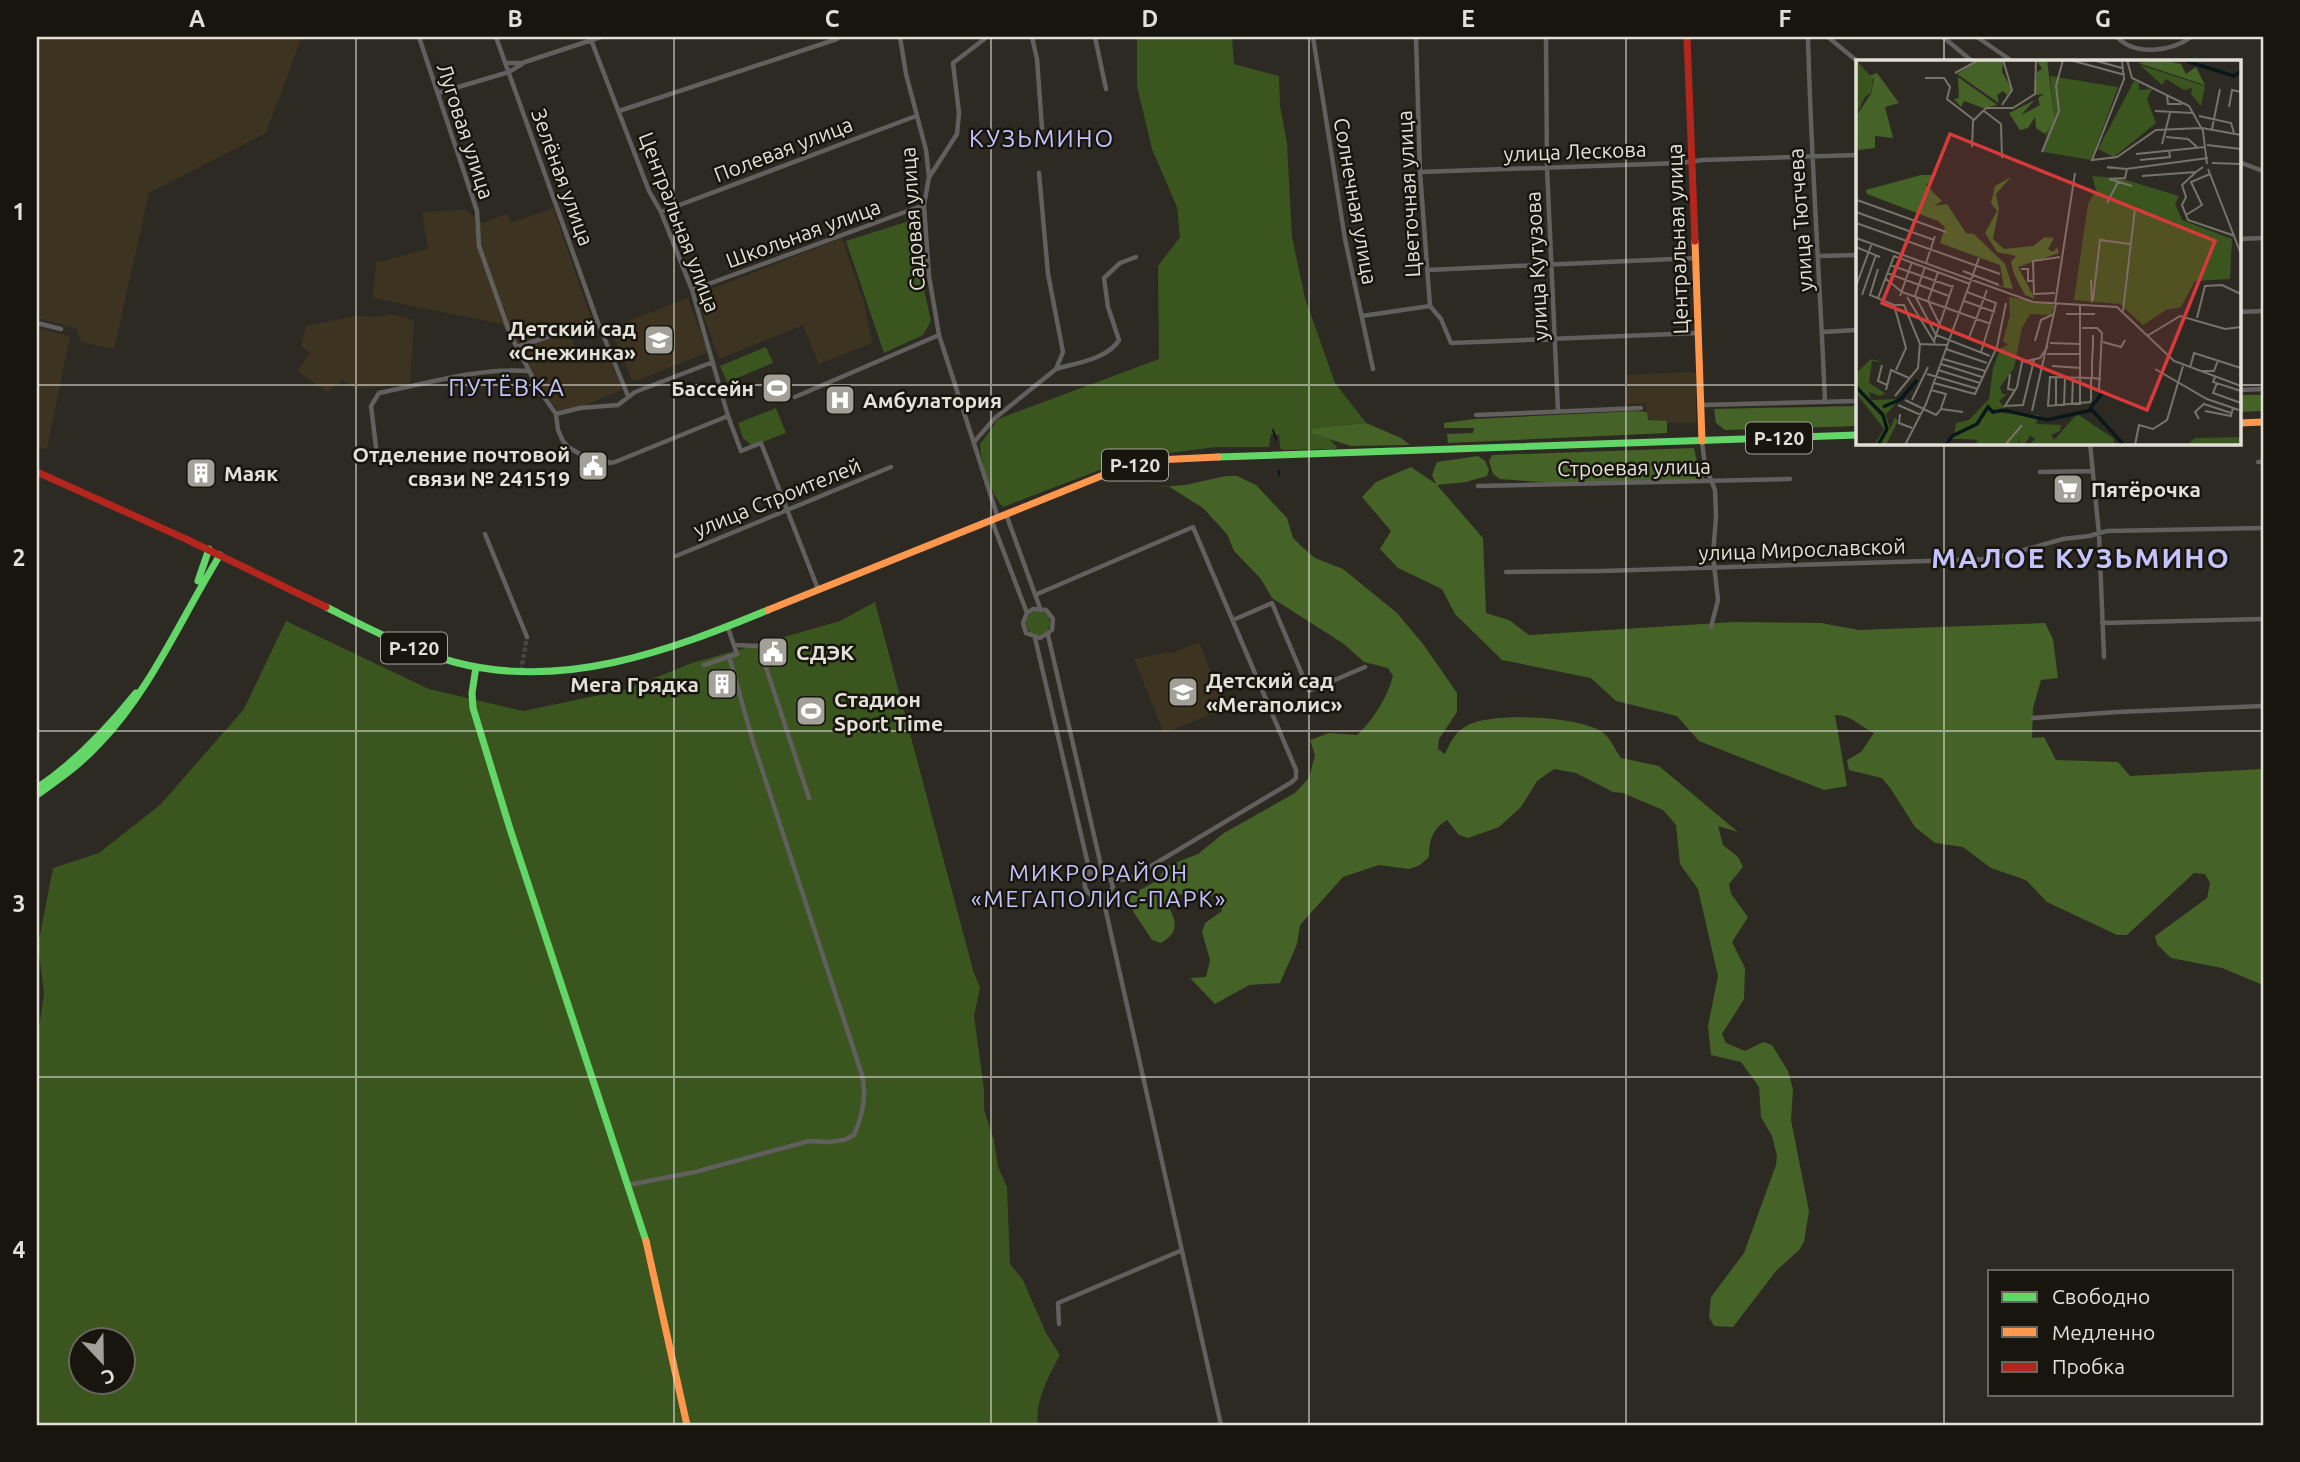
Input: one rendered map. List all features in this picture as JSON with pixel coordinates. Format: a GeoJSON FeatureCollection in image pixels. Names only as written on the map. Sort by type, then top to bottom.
{"type":"FeatureCollection","features":[{"type":"Feature","properties":{"kind":"main road","name":"Центральная улица"},"geometry":{"type":"LineString","coordinates":[[1687,37],[1702,441]]}},
{"type":"Feature","properties":{"kind":"main road"},"geometry":{"type":"LineString","coordinates":[[2240,423],[2263,422]]}},
{"type":"Feature","properties":{"kind":"main road","name":"Р-120"},"geometry":{"type":"LineString","coordinates":[[37,472],[209,549],[382,634],[430,654],[476,667],[534,672],[590,668],[635,660],[727,628],[998,517],[1138,464],[1170,459],[1856,436]]}},
{"type":"Feature","properties":{"kind":"main road"},"geometry":{"type":"LineString","coordinates":[[37,788],[90,745],[137,691],[202,575],[209,549]]}},
{"type":"Feature","properties":{"kind":"main road"},"geometry":{"type":"LineString","coordinates":[[37,795],[56,783],[94,750],[130,709],[220,555]]}},
{"type":"Feature","properties":{"kind":"main road"},"geometry":{"type":"LineString","coordinates":[[476,667],[472,693],[473,709],[650,1253],[687,1425]]}},
{"type":"Feature","properties":{"kind":"street","name":"Луговая улица"},"geometry":{"type":"LineString","coordinates":[[419,37],[477,211],[477,236],[510,334],[556,414],[563,441],[585,457],[600,455],[609,463],[729,416]]}},
{"type":"Feature","properties":{"kind":"street","name":"Зелёная улица"},"geometry":{"type":"LineString","coordinates":[[496,37],[597,320],[628,396]]}},
{"type":"Feature","properties":{"kind":"street"},"geometry":{"type":"LineString","coordinates":[[439,93],[509,72],[522,63],[601,37]]}},
{"type":"Feature","properties":{"kind":"street","name":"Садовая улица"},"geometry":{"type":"LineString","coordinates":[[900,37],[916,116],[926,150],[929,177],[924,205],[929,276],[939,335],[998,517]]}},
{"type":"Feature","properties":{"kind":"street"},"geometry":{"type":"LineString","coordinates":[[929,177],[957,134],[959,113],[953,63],[987,37]]}},
{"type":"Feature","properties":{"kind":"street"},"geometry":{"type":"LineString","coordinates":[[1032,37],[1037,59],[1042,128]]}},
{"type":"Feature","properties":{"kind":"street"},"geometry":{"type":"LineString","coordinates":[[1095,37],[1106,89]]}},
{"type":"Feature","properties":{"kind":"street","name":"Солнечная улица"},"geometry":{"type":"LineString","coordinates":[[1313,37],[1336,184],[1373,369]]}},
{"type":"Feature","properties":{"kind":"street","name":"Цветочная улица"},"geometry":{"type":"LineString","coordinates":[[1416,37],[1420,172],[1430,306],[1441,319],[1451,343],[1555,339]]}},
{"type":"Feature","properties":{"kind":"street","name":"улица Кутузова"},"geometry":{"type":"LineString","coordinates":[[1546,37],[1547,168],[1558,411]]}},
{"type":"Feature","properties":{"kind":"street","name":"улица Тютчева"},"geometry":{"type":"LineString","coordinates":[[1808,37],[1811,156],[1819,256],[1825,402]]}},
{"type":"Feature","properties":{"kind":"street"},"geometry":{"type":"LineString","coordinates":[[1828,37],[1856,60]]}},
{"type":"Feature","properties":{"kind":"street"},"geometry":{"type":"LineString","coordinates":[[1943,37],[1971,60]]}},
{"type":"Feature","properties":{"kind":"street"},"geometry":{"type":"LineString","coordinates":[[1978,37],[2011,60]]}},
{"type":"Feature","properties":{"kind":"street"},"geometry":{"type":"LineString","coordinates":[[2117,37],[2129,47],[2170,48],[2192,37]]}},
{"type":"Feature","properties":{"kind":"street"},"geometry":{"type":"LineString","coordinates":[[619,111],[837,38]]}},
{"type":"Feature","properties":{"kind":"street","name":"Центральная улица"},"geometry":{"type":"LineString","coordinates":[[591,39],[649,191],[661,212],[692,290],[741,451],[761,443],[818,590]]}},
{"type":"Feature","properties":{"kind":"street"},"geometry":{"type":"LineString","coordinates":[[506,63],[522,63]]}},
{"type":"Feature","properties":{"kind":"street","name":"Полевая улица"},"geometry":{"type":"LineString","coordinates":[[661,212],[916,116]]}},
{"type":"Feature","properties":{"kind":"street","name":"улица Лескова"},"geometry":{"type":"LineString","coordinates":[[1420,172],[1856,155]]}},
{"type":"Feature","properties":{"kind":"street"},"geometry":{"type":"LineString","coordinates":[[2240,162],[2263,171]]}},
{"type":"Feature","properties":{"kind":"street"},"geometry":{"type":"LineString","coordinates":[[1039,173],[1048,274],[1063,352],[1056,369]]}},
{"type":"Feature","properties":{"kind":"street","name":"Школьная улица"},"geometry":{"type":"LineString","coordinates":[[692,290],[924,205]]}},
{"type":"Feature","properties":{"kind":"street"},"geometry":{"type":"LineString","coordinates":[[2240,239],[2263,238]]}},
{"type":"Feature","properties":{"kind":"street"},"geometry":{"type":"LineString","coordinates":[[1819,256],[1856,255]]}},
{"type":"Feature","properties":{"kind":"street"},"geometry":{"type":"LineString","coordinates":[[974,442],[995,418],[1056,369],[1085,361],[1114,348],[1119,340],[1108,307],[1104,278],[1120,263],[1136,257]]}},
{"type":"Feature","properties":{"kind":"street"},"geometry":{"type":"LineString","coordinates":[[1428,270],[1696,258]]}},
{"type":"Feature","properties":{"kind":"street"},"geometry":{"type":"LineString","coordinates":[[1362,316],[1430,306]]}},
{"type":"Feature","properties":{"kind":"street"},"geometry":{"type":"LineString","coordinates":[[2240,312],[2263,311]]}},
{"type":"Feature","properties":{"kind":"street"},"geometry":{"type":"LineString","coordinates":[[517,346],[597,320]]}},
{"type":"Feature","properties":{"kind":"street"},"geometry":{"type":"LineString","coordinates":[[37,323],[61,329]]}},
{"type":"Feature","properties":{"kind":"street"},"geometry":{"type":"LineString","coordinates":[[1822,332],[1856,330]]}},
{"type":"Feature","properties":{"kind":"street"},"geometry":{"type":"LineString","coordinates":[[1555,339],[1699,333]]}},
{"type":"Feature","properties":{"kind":"street"},"geometry":{"type":"LineString","coordinates":[[795,397],[939,335]]}},
{"type":"Feature","properties":{"kind":"street"},"geometry":{"type":"LineString","coordinates":[[511,370],[520,362],[522,356]]}},
{"type":"Feature","properties":{"kind":"street"},"geometry":{"type":"LineString","coordinates":[[556,414],[580,408],[618,405],[628,396],[713,362]]}},
{"type":"Feature","properties":{"kind":"street"},"geometry":{"type":"LineString","coordinates":[[377,455],[371,406],[379,393],[511,370],[529,371]]}},
{"type":"Feature","properties":{"kind":"street"},"geometry":{"type":"LineString","coordinates":[[2240,390],[2263,389]]}},
{"type":"Feature","properties":{"kind":"street"},"geometry":{"type":"LineString","coordinates":[[1701,404],[1856,401]]}},
{"type":"Feature","properties":{"kind":"street"},"geometry":{"type":"LineString","coordinates":[[1476,415],[1641,408]]}},
{"type":"Feature","properties":{"kind":"street"},"geometry":{"type":"LineString","coordinates":[[1702,441],[1705,465],[1715,490],[1713,555],[1718,600],[1711,627]]}},
{"type":"Feature","properties":{"kind":"street"},"geometry":{"type":"LineString","coordinates":[[2090,444],[2099,534],[2104,657]]}},
{"type":"Feature","properties":{"kind":"street","name":"улица Строителей"},"geometry":{"type":"LineString","coordinates":[[676,556],[891,467]]}},
{"type":"Feature","properties":{"kind":"street"},"geometry":{"type":"LineString","coordinates":[[2040,472],[2092,471]]}},
{"type":"Feature","properties":{"kind":"street","name":"Строевая улица"},"geometry":{"type":"LineString","coordinates":[[1478,486],[1790,479]]}},
{"type":"Feature","properties":{"kind":"street"},"geometry":{"type":"LineString","coordinates":[[998,517],[1040,608]]}},
{"type":"Feature","properties":{"kind":"street"},"geometry":{"type":"LineString","coordinates":[[998,517],[1027,613],[1024,628],[1035,638],[1090,873]]}},
{"type":"Feature","properties":{"kind":"street"},"geometry":{"type":"LineString","coordinates":[[1035,595],[1193,527],[1296,770],[1296,778],[1131,878],[1113,881]]}},
{"type":"Feature","properties":{"kind":"street","name":"улица Мирославской"},"geometry":{"type":"LineString","coordinates":[[1506,572],[1992,559],[2063,539],[2099,534],[2135,530],[2263,528]]}},
{"type":"Feature","properties":{"kind":"street"},"geometry":{"type":"LineString","coordinates":[[485,534],[527,637]]}},
{"type":"Feature","properties":{"kind":"street"},"geometry":{"type":"LineString","coordinates":[[1233,620],[1272,603],[1309,691],[1365,667]]}},
{"type":"Feature","properties":{"kind":"street"},"geometry":{"type":"LineString","coordinates":[[1027,613],[1040,608],[1050,613],[1053,619],[1054,625],[1048,635],[1102,870]]}},
{"type":"Feature","properties":{"kind":"street"},"geometry":{"type":"LineString","coordinates":[[2102,622],[2263,619]]}},
{"type":"Feature","properties":{"kind":"street"},"geometry":{"type":"LineString","coordinates":[[704,665],[737,654],[727,628]]}},
{"type":"Feature","properties":{"kind":"street"},"geometry":{"type":"LineString","coordinates":[[1035,638],[1048,635]]}},
{"type":"Feature","properties":{"kind":"street"},"geometry":{"type":"LineString","coordinates":[[734,645],[759,646],[809,798]]}},
{"type":"Feature","properties":{"kind":"street"},"geometry":{"type":"LineString","coordinates":[[627,1185],[695,1172],[809,1141],[844,1140],[854,1135],[859,1123],[865,1087],[862,1075],[753,742],[729,656]]}},
{"type":"Feature","properties":{"kind":"street"},"geometry":{"type":"LineString","coordinates":[[2033,718],[2263,706]]}},
{"type":"Feature","properties":{"kind":"street"},"geometry":{"type":"LineString","coordinates":[[1102,870],[1109,874],[1113,881],[1111,891],[1103,898],[1091,896],[1086,890],[1084,882],[1090,873],[1102,870]]}},
{"type":"Feature","properties":{"kind":"street"},"geometry":{"type":"LineString","coordinates":[[1103,898],[1221,1425]]}},
{"type":"Feature","properties":{"kind":"street"},"geometry":{"type":"LineString","coordinates":[[1059,1324],[1058,1303],[1180,1251]]}},
{"type":"Feature","properties":{"kind":"shaded area"},"geometry":{"type":"Polygon","coordinates":[[[37,37],[302,37],[266,133],[149,193],[114,349],[81,342],[77,329],[37,318],[37,37]]]}},
{"type":"Feature","properties":{"kind":"shaded area"},"geometry":{"type":"Polygon","coordinates":[[[553,208],[592,321],[569,330],[578,355],[605,347],[622,390],[562,415],[543,393],[502,324],[373,298],[376,263],[428,249],[422,212],[466,210],[482,223],[507,214],[511,223],[553,208]]]}},
{"type":"Feature","properties":{"kind":"shaded area"},"geometry":{"type":"Polygon","coordinates":[[[842,238],[864,302],[872,343],[819,364],[803,325],[719,359],[698,300],[701,293],[842,238]]]}},
{"type":"Feature","properties":{"kind":"shaded area","name":"Детский сад «Снежинка»"},"geometry":{"type":"Polygon","coordinates":[[[688,298],[708,352],[633,382],[610,328],[688,298]]]}},
{"type":"Feature","properties":{"kind":"shaded area"},"geometry":{"type":"Polygon","coordinates":[[[390,314],[414,320],[410,384],[354,389],[343,380],[328,392],[297,371],[310,353],[301,346],[306,326],[355,316],[378,317],[390,314]]]}},
{"type":"Feature","properties":{"kind":"shaded area"},"geometry":{"type":"Polygon","coordinates":[[[37,328],[70,336],[47,449],[37,447],[37,328]]]}},
{"type":"Feature","properties":{"kind":"shaded area"},"geometry":{"type":"Polygon","coordinates":[[[1696,373],[1696,423],[1669,423],[1648,419],[1645,403],[1627,404],[1626,375],[1696,373]]]}},
{"type":"Feature","properties":{"kind":"shaded area","name":"Детский сад «Мегаполис»"},"geometry":{"type":"Polygon","coordinates":[[[1199,642],[1225,709],[1164,733],[1134,659],[1168,652],[1170,654],[1199,642]]]}},
{"type":"Feature","properties":{"kind":"green space"},"geometry":{"type":"Polygon","coordinates":[[[1137,37],[1232,37],[1234,64],[1279,76],[1280,106],[1287,143],[1292,237],[1305,298],[1335,383],[1366,423],[1313,428],[1310,433],[1329,439],[1337,447],[1335,449],[1283,450],[1280,448],[1279,435],[1271,434],[1269,447],[1216,447],[1131,458],[1003,507],[987,477],[980,444],[998,419],[1159,359],[1158,266],[1180,237],[1177,207],[1152,149],[1137,86],[1137,37]]]}},
{"type":"Feature","properties":{"kind":"green space"},"geometry":{"type":"Polygon","coordinates":[[[909,221],[931,321],[923,335],[884,353],[846,241],[909,221]]]}},
{"type":"Feature","properties":{"kind":"green space"},"geometry":{"type":"Polygon","coordinates":[[[766,347],[773,363],[727,382],[720,366],[766,347]]]}},
{"type":"Feature","properties":{"kind":"green space"},"geometry":{"type":"Polygon","coordinates":[[[2240,395],[2263,395],[2263,411],[2240,412],[2240,395]]]}},
{"type":"Feature","properties":{"kind":"green space"},"geometry":{"type":"Polygon","coordinates":[[[1856,406],[1856,426],[1725,430],[1716,423],[1714,409],[1856,406]]]}},
{"type":"Feature","properties":{"kind":"green space"},"geometry":{"type":"Polygon","coordinates":[[[776,408],[786,433],[752,446],[743,438],[738,423],[776,408]]]}},
{"type":"Feature","properties":{"kind":"green space"},"geometry":{"type":"Polygon","coordinates":[[[1647,412],[1648,420],[1667,421],[1667,433],[1448,443],[1447,434],[1473,433],[1474,428],[1444,428],[1444,423],[1474,419],[1647,412]]]}},
{"type":"Feature","properties":{"kind":"green space"},"geometry":{"type":"Polygon","coordinates":[[[1366,423],[1401,438],[1410,445],[1351,446],[1310,433],[1313,428],[1366,423]]]}},
{"type":"Feature","properties":{"kind":"green space"},"geometry":{"type":"Polygon","coordinates":[[[1694,448],[1698,466],[1706,481],[1554,483],[1500,479],[1493,474],[1489,461],[1492,455],[1694,448]]]}},
{"type":"Feature","properties":{"kind":"green space"},"geometry":{"type":"Polygon","coordinates":[[[1478,456],[1485,461],[1489,470],[1487,476],[1466,482],[1437,485],[1483,538],[1486,613],[1509,620],[1529,635],[1734,622],[1821,623],[1859,630],[2045,623],[2053,639],[2058,678],[2041,680],[2033,708],[2032,738],[2044,737],[2056,760],[2118,762],[2130,776],[2263,769],[2263,985],[2222,968],[2171,958],[2157,944],[2155,936],[2207,898],[2210,883],[2205,874],[2194,873],[2127,935],[2117,935],[2047,902],[2026,880],[1991,868],[1963,847],[1935,843],[1915,827],[1882,778],[1849,770],[1847,760],[1861,752],[1874,733],[1846,717],[1835,715],[1847,786],[1824,790],[1699,741],[1677,716],[1616,701],[1591,678],[1502,660],[1455,614],[1442,589],[1398,568],[1380,549],[1391,531],[1362,497],[1376,482],[1411,467],[1436,484],[1432,475],[1437,462],[1478,456]]]}},
{"type":"Feature","properties":{"kind":"green space"},"geometry":{"type":"Polygon","coordinates":[[[1226,476],[1237,476],[1256,485],[1287,518],[1293,538],[1300,545],[1315,558],[1343,569],[1397,613],[1423,644],[1457,693],[1457,712],[1439,739],[1438,749],[1445,754],[1460,731],[1480,721],[1515,717],[1575,722],[1605,734],[1621,758],[1659,766],[1738,832],[1718,826],[1723,845],[1738,857],[1743,867],[1729,884],[1731,894],[1748,917],[1732,942],[1745,968],[1744,999],[1722,1034],[1726,1043],[1745,1051],[1763,1042],[1772,1045],[1788,1071],[1793,1089],[1791,1120],[1809,1211],[1804,1242],[1799,1250],[1776,1271],[1733,1327],[1714,1326],[1709,1317],[1711,1297],[1744,1253],[1777,1156],[1772,1136],[1761,1117],[1759,1087],[1741,1062],[1711,1055],[1708,1026],[1718,976],[1698,889],[1680,864],[1676,825],[1663,810],[1623,793],[1613,792],[1576,773],[1554,769],[1537,781],[1521,807],[1499,827],[1468,838],[1459,835],[1447,820],[1435,831],[1429,857],[1420,865],[1409,869],[1379,865],[1343,877],[1300,925],[1297,944],[1280,983],[1249,985],[1215,1004],[1190,978],[1206,977],[1210,960],[1202,932],[1205,923],[1222,911],[1221,901],[1211,896],[1172,894],[1166,901],[1175,924],[1172,934],[1161,943],[1152,940],[1129,905],[1131,895],[1158,880],[1165,867],[1198,854],[1224,833],[1295,793],[1309,778],[1315,755],[1310,740],[1329,733],[1357,735],[1379,708],[1393,676],[1388,668],[1364,662],[1344,644],[1272,598],[1261,579],[1234,551],[1227,534],[1203,508],[1169,486],[1226,476]]]}},
{"type":"Feature","properties":{"kind":"green space"},"geometry":{"type":"Polygon","coordinates":[[[875,602],[980,988],[974,1016],[984,1089],[984,1110],[994,1140],[998,1167],[1007,1187],[1010,1264],[1023,1280],[1046,1333],[1060,1355],[1041,1397],[1038,1425],[37,1425],[37,1042],[44,994],[38,945],[53,868],[99,853],[160,805],[244,709],[286,621],[429,689],[523,711],[624,690],[692,663],[840,621],[875,602]]]}},
{"type":"Feature","properties":{"kind":"green space"},"geometry":{"type":"Polygon","coordinates":[[[1038,611],[1049,618],[1050,623],[1043,634],[1038,635],[1027,628],[1026,623],[1033,612],[1038,611]]]}},
{"type":"Feature","properties":{"kind":"waterway"},"geometry":{"type":"LineString","coordinates":[[1273,430],[1276,439]]}},
{"type":"Feature","properties":{"kind":"tunnel"},"geometry":{"type":"LineString","coordinates":[[521,671],[527,637]]}},
{"type":"Feature","properties":{"kind":"traffic: fast"},"geometry":{"type":"LineString","coordinates":[[1218,457],[1856,435]]}},
{"type":"Feature","properties":{"kind":"traffic: fast"},"geometry":{"type":"LineString","coordinates":[[198,581],[209,549]]}},
{"type":"Feature","properties":{"kind":"traffic: fast"},"geometry":{"type":"LineString","coordinates":[[37,795],[85,758],[118,723],[150,677],[220,555]]}},
{"type":"Feature","properties":{"kind":"traffic: fast"},"geometry":{"type":"LineString","coordinates":[[326,607],[389,638],[437,657],[494,670],[535,672],[575,669],[654,652],[768,610]]}},
{"type":"Feature","properties":{"kind":"traffic: fast"},"geometry":{"type":"LineString","coordinates":[[476,667],[473,708],[510,829],[646,1241]]}},
{"type":"Feature","properties":{"kind":"traffic: fast"},"geometry":{"type":"LineString","coordinates":[[37,788],[90,744],[136,693]]}},
{"type":"Feature","properties":{"kind":"traffic: slow"},"geometry":{"type":"LineString","coordinates":[[1695,241],[1702,441]]}},
{"type":"Feature","properties":{"kind":"traffic: slow"},"geometry":{"type":"LineString","coordinates":[[2240,423],[2263,422]]}},
{"type":"Feature","properties":{"kind":"traffic: slow"},"geometry":{"type":"LineString","coordinates":[[768,610],[1111,472],[1157,460],[1218,457]]}},
{"type":"Feature","properties":{"kind":"traffic: slow"},"geometry":{"type":"LineString","coordinates":[[646,1241],[687,1425]]}},
{"type":"Feature","properties":{"kind":"traffic: jam"},"geometry":{"type":"LineString","coordinates":[[1687,37],[1695,241]]}},
{"type":"Feature","properties":{"kind":"traffic: jam"},"geometry":{"type":"LineString","coordinates":[[37,472],[188,540],[326,607]]}},
{"type":"Feature","properties":{"kind":"place","name":"Детский сад «Снежинка»"},"geometry":{"type":"Point","coordinates":[659,340]}},
{"type":"Feature","properties":{"kind":"place","name":"Бассейн"},"geometry":{"type":"Point","coordinates":[777,388]}},
{"type":"Feature","properties":{"kind":"place","name":"Амбулатория"},"geometry":{"type":"Point","coordinates":[840,400]}},
{"type":"Feature","properties":{"kind":"place","name":"Отделение почтовой связи № 241519"},"geometry":{"type":"Point","coordinates":[593,466]}},
{"type":"Feature","properties":{"kind":"place","name":"Маяк"},"geometry":{"type":"Point","coordinates":[201,473]}},
{"type":"Feature","properties":{"kind":"place","name":"Пятёрочка"},"geometry":{"type":"Point","coordinates":[2068,489]}},
{"type":"Feature","properties":{"kind":"place","name":"СДЭК"},"geometry":{"type":"Point","coordinates":[773,652]}},
{"type":"Feature","properties":{"kind":"place","name":"Мега Грядка"},"geometry":{"type":"Point","coordinates":[722,684]}},
{"type":"Feature","properties":{"kind":"place","name":"Детский сад «Мегаполис»"},"geometry":{"type":"Point","coordinates":[1183,692]}},
{"type":"Feature","properties":{"kind":"place","name":"Стадион Sport Time"},"geometry":{"type":"Point","coordinates":[811,711]}},
{"type":"Feature","properties":{"kind":"district","name":"КУЗЬМИНО"},"geometry":{"type":"Point","coordinates":[1042,138]}},
{"type":"Feature","properties":{"kind":"district","name":"ПУТЁВКА"},"geometry":{"type":"Point","coordinates":[507,387]}},
{"type":"Feature","properties":{"kind":"district","name":"МАЛОЕ КУЗЬМИНО"},"geometry":{"type":"Point","coordinates":[2081,557]}},
{"type":"Feature","properties":{"kind":"district","name":"МИКРОРАЙОН «МЕГАПОЛИС-ПАРК»"},"geometry":{"type":"Point","coordinates":[1099,885]}}]}
